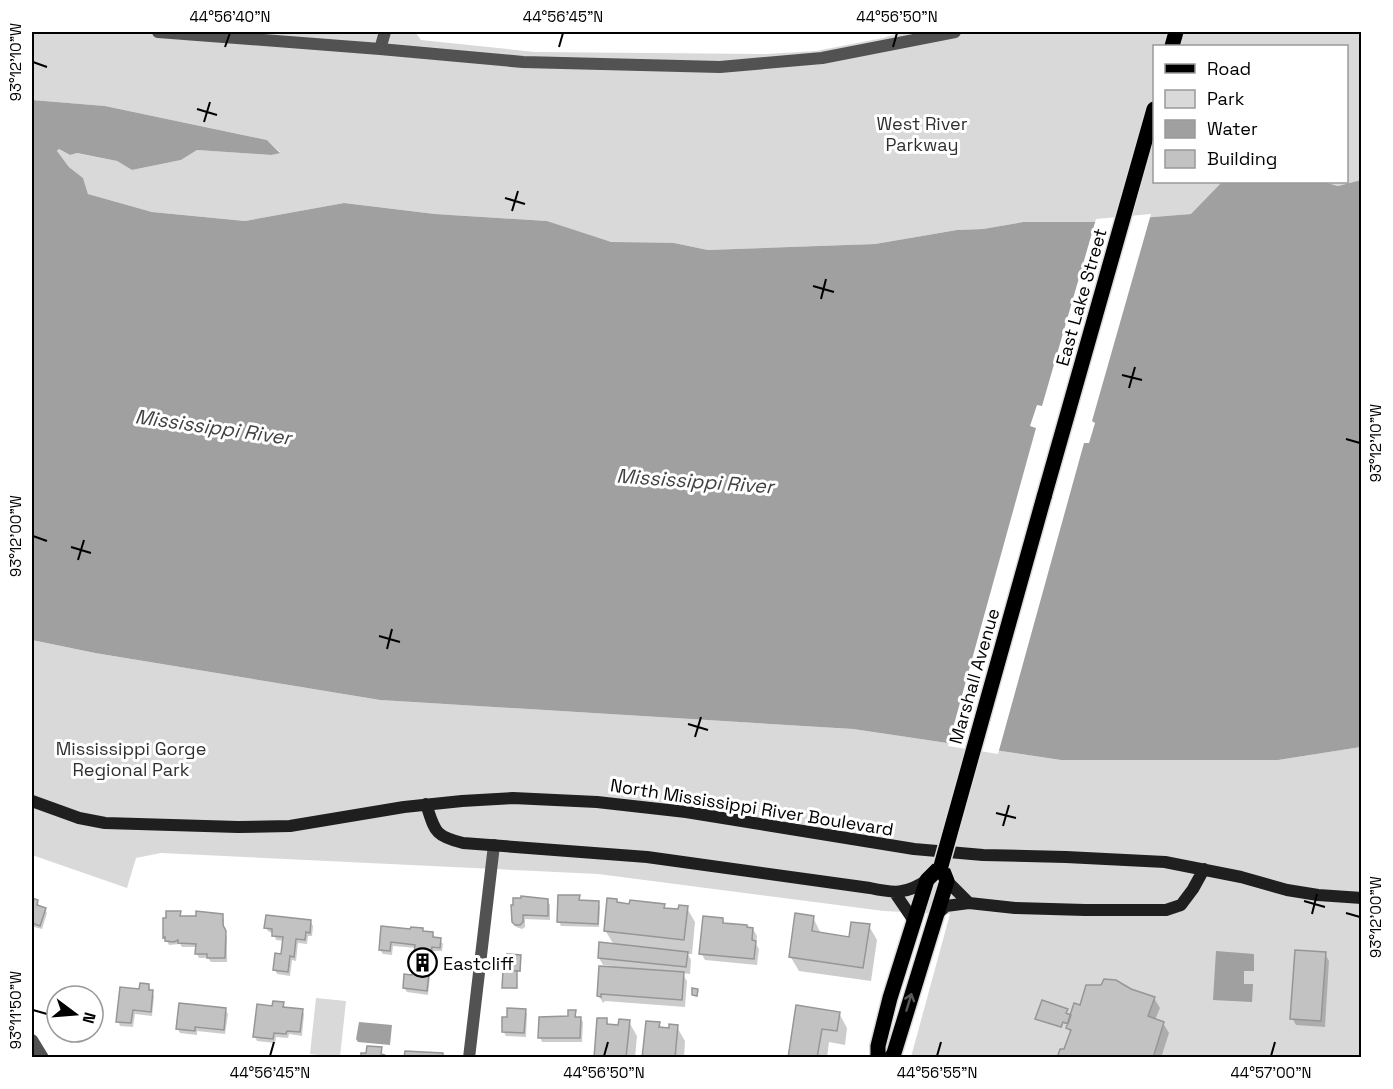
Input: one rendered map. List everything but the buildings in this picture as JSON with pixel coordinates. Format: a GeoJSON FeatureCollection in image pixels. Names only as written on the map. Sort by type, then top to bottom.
{"type":"FeatureCollection","features":[{"type":"Feature","properties":{"kind":"main road","name":"East Lake Street"},"geometry":{"type":"LineString","coordinates":[[1044,497],[1153,116]]}},
{"type":"Feature","properties":{"kind":"main road","name":"Marshall Avenue"},"geometry":{"type":"LineString","coordinates":[[878,1058],[878,1047],[890,998],[927,880],[941,866],[1044,497]]}},
{"type":"Feature","properties":{"kind":"main road"},"geometry":{"type":"LineString","coordinates":[[891,1058],[947,881],[941,866]]}},
{"type":"Feature","properties":{"kind":"street"},"geometry":{"type":"LineString","coordinates":[[158,32],[523,62],[720,67],[822,58],[955,32]]}},
{"type":"Feature","properties":{"kind":"street"},"geometry":{"type":"LineString","coordinates":[[380,49],[385,32]]}},
{"type":"Feature","properties":{"kind":"street","name":"North Mississippi River Boulevard"},"geometry":{"type":"LineString","coordinates":[[32,801],[79,818],[105,823],[238,827],[290,826],[426,804],[513,798],[597,802],[686,812],[914,849],[983,855],[1144,860],[1204,869],[1287,890],[1362,898]]}},
{"type":"Feature","properties":{"kind":"street"},"geometry":{"type":"LineString","coordinates":[[426,804],[439,835],[463,843],[647,857],[895,893],[919,886],[927,880]]}},
{"type":"Feature","properties":{"kind":"street"},"geometry":{"type":"LineString","coordinates":[[469,1058],[494,845]]}},
{"type":"Feature","properties":{"kind":"street"},"geometry":{"type":"LineString","coordinates":[[936,916],[946,906],[969,903],[1015,908],[1166,910],[1181,905],[1204,869]]}},
{"type":"Feature","properties":{"kind":"street"},"geometry":{"type":"LineString","coordinates":[[947,881],[969,903]]}},
{"type":"Feature","properties":{"kind":"street"},"geometry":{"type":"LineString","coordinates":[[895,893],[914,921]]}},
{"type":"Feature","properties":{"kind":"street"},"geometry":{"type":"LineString","coordinates":[[32,1040],[43,1058]]}},
{"type":"Feature","properties":{"kind":"green space","name":"West River Parkway"},"geometry":{"type":"Polygon","coordinates":[[[32,32],[415,32],[421,40],[535,52],[766,54],[816,51],[902,32],[1361,32],[1361,180],[1338,186],[1328,183],[1348,183],[1348,45],[1153,45],[1153,183],[1221,183],[1192,214],[1091,222],[1023,222],[875,244],[708,250],[674,243],[611,243],[547,221],[435,214],[344,203],[245,221],[152,212],[88,194],[83,178],[69,167],[57,151],[59,149],[70,155],[76,153],[117,161],[132,170],[181,160],[197,150],[271,155],[280,152],[267,140],[105,106],[32,100],[32,32]]]}},
{"type":"Feature","properties":{"kind":"green space","name":"Mississippi Gorge Regional Park"},"geometry":{"type":"Polygon","coordinates":[[[32,640],[95,653],[380,700],[853,729],[1061,760],[1278,760],[1361,747],[1361,1057],[911,1057],[950,914],[884,911],[598,874],[161,853],[136,858],[127,888],[32,855],[32,640]]]}},
{"type":"Feature","properties":{"kind":"green space"},"geometry":{"type":"Polygon","coordinates":[[[316,998],[346,1001],[340,1057],[310,1054],[316,998]]]}},
{"type":"Feature","properties":{"kind":"water","name":"Mississippi River"},"geometry":{"type":"Polygon","coordinates":[[[32,100],[105,106],[267,140],[280,153],[271,155],[197,150],[181,160],[132,170],[117,161],[77,153],[70,155],[59,149],[57,151],[69,167],[83,178],[88,194],[152,212],[245,221],[344,203],[435,214],[547,221],[611,242],[674,243],[708,250],[875,244],[1023,222],[1091,222],[1191,214],[1221,183],[1328,183],[1338,186],[1361,180],[1361,747],[1278,760],[1061,760],[853,729],[380,700],[95,653],[32,640],[32,100]]]}},
{"type":"Feature","properties":{"kind":"water"},"geometry":{"type":"Polygon","coordinates":[[[1216,951],[1254,954],[1254,971],[1244,971],[1244,984],[1253,984],[1252,1002],[1213,1000],[1216,951]]]}},
{"type":"Feature","properties":{"kind":"water"},"geometry":{"type":"Polygon","coordinates":[[[359,1022],[392,1025],[390,1045],[358,1042],[356,1039],[359,1022]]]}},
{"type":"Feature","properties":{"kind":"pier"},"geometry":{"type":"Polygon","coordinates":[[[1151,214],[1092,421],[1095,423],[1089,443],[1084,443],[998,754],[948,746],[1036,428],[1030,426],[1037,405],[1042,406],[1096,219],[1151,214]]]}},
{"type":"Feature","properties":{"kind":"place","name":"Eastcliff"},"geometry":{"type":"Point","coordinates":[422,963]}}]}
